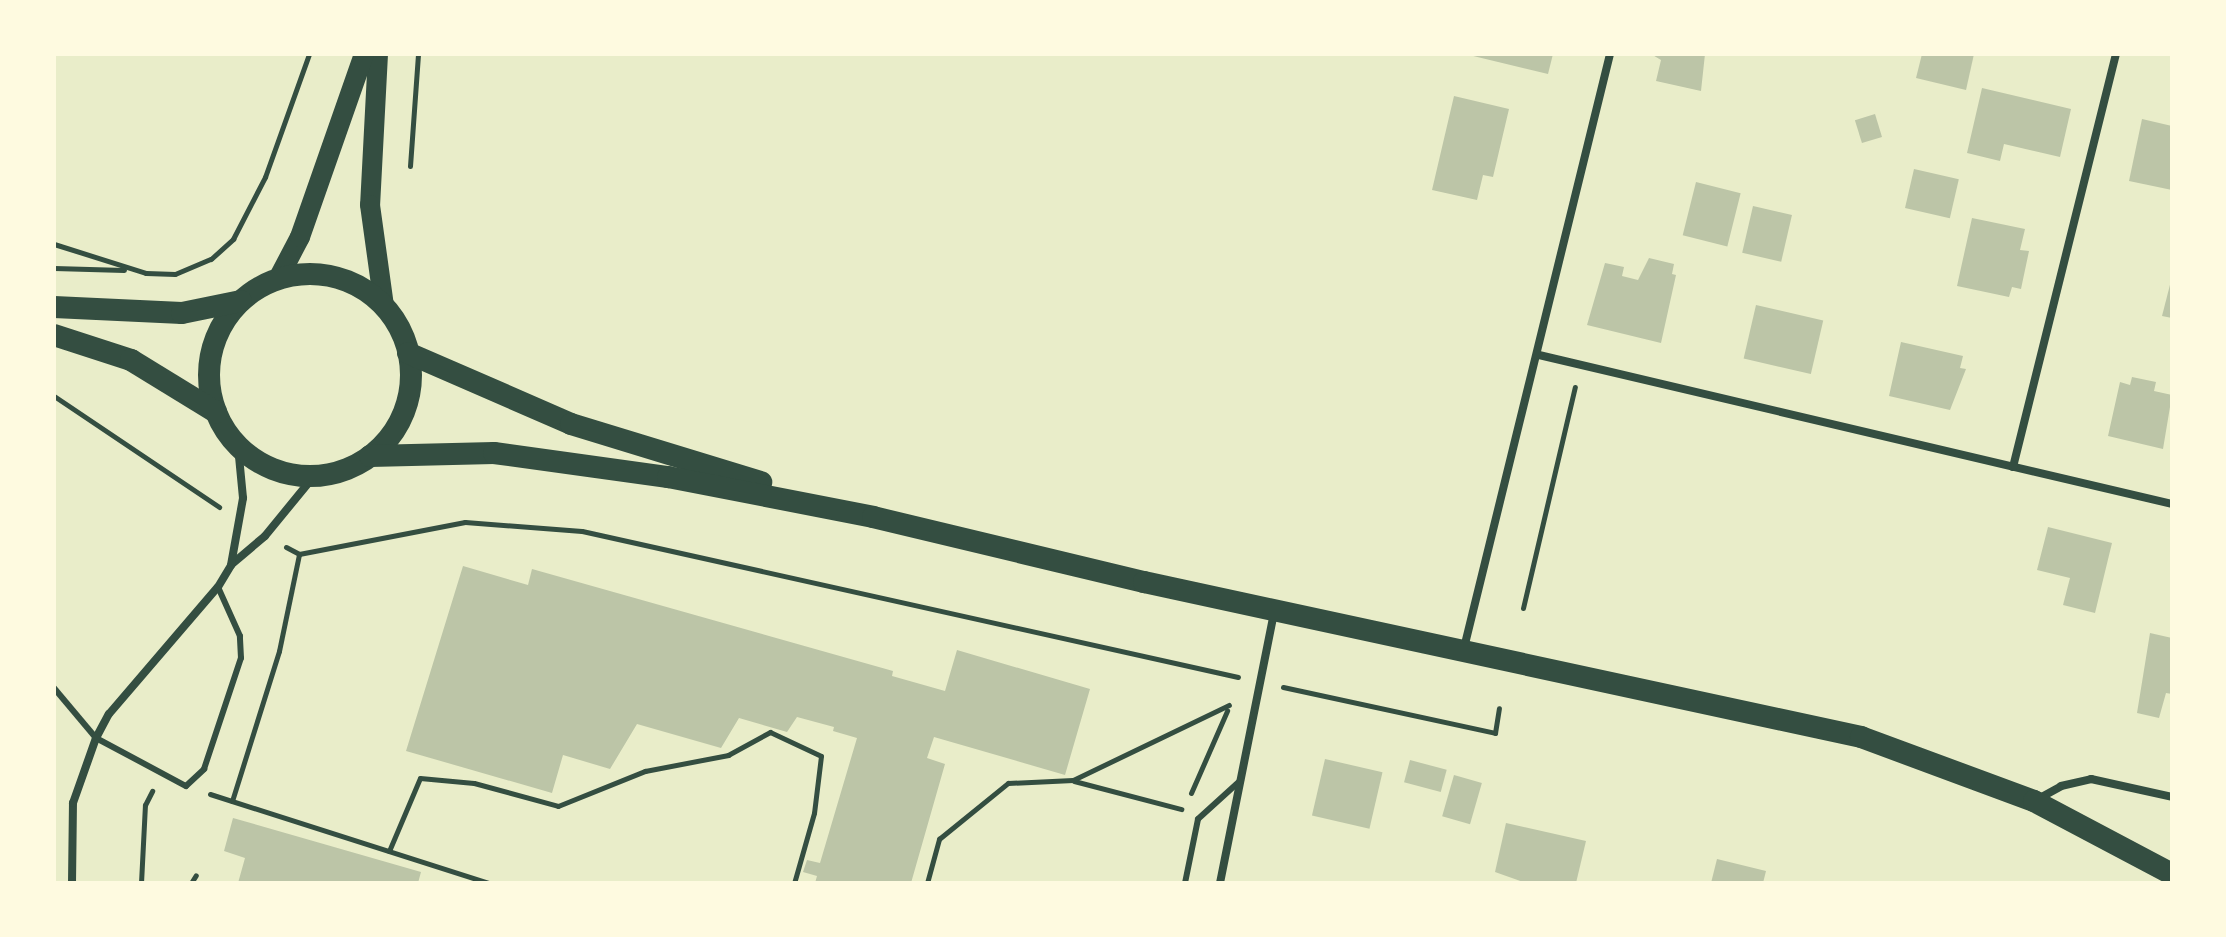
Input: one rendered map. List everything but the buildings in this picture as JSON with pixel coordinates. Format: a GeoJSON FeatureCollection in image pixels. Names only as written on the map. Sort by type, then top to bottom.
{"type":"FeatureCollection","features":[{"type":"Feature","properties":{"kind":"highway"},"geometry":{"type":"LineString","coordinates":[[54,307],[182,313],[241,301],[278,279],[335,277],[384,306],[408,353],[404,410],[370,456]]}},
{"type":"Feature","properties":{"kind":"highway"},"geometry":{"type":"LineString","coordinates":[[241,301],[223,324],[212,353],[209,382],[216,412],[238,446],[273,468],[315,475],[343,470],[370,456],[494,453],[559,461],[873,517],[1861,737],[2034,801],[2172,874]]}},
{"type":"Feature","properties":{"kind":"highway"},"geometry":{"type":"LineString","coordinates":[[54,335],[131,360],[216,412]]}},
{"type":"Feature","properties":{"kind":"highway"},"geometry":{"type":"LineString","coordinates":[[408,353],[571,424],[873,517]]}},
{"type":"Feature","properties":{"kind":"main road"},"geometry":{"type":"LineString","coordinates":[[278,279],[300,237],[364,54]]}},
{"type":"Feature","properties":{"kind":"main road"},"geometry":{"type":"LineString","coordinates":[[378,54],[370,205],[384,306]]}},
{"type":"Feature","properties":{"kind":"street"},"geometry":{"type":"LineString","coordinates":[[1464,650],[1539,355],[1610,54]]}},
{"type":"Feature","properties":{"kind":"street"},"geometry":{"type":"LineString","coordinates":[[2013,467],[2116,54]]}},
{"type":"Feature","properties":{"kind":"street"},"geometry":{"type":"LineString","coordinates":[[1539,355],[2172,504]]}},
{"type":"Feature","properties":{"kind":"street"},"geometry":{"type":"LineString","coordinates":[[72,883],[73,803],[96,738],[109,714],[218,587],[231,565],[241,522],[238,446]]}},
{"type":"Feature","properties":{"kind":"street"},"geometry":{"type":"LineString","coordinates":[[231,565],[265,536],[315,475]]}},
{"type":"Feature","properties":{"kind":"street"},"geometry":{"type":"LineString","coordinates":[[1220,883],[1275,608]]}},
{"type":"Feature","properties":{"kind":"street"},"geometry":{"type":"LineString","coordinates":[[2034,801],[2061,786],[2091,779],[2172,797]]}},
{"type":"Feature","properties":{"kind":"lane"},"geometry":{"type":"LineString","coordinates":[[54,688],[96,738],[160,777],[186,786],[204,769],[241,658],[240,636],[218,587]]}},
{"type":"Feature","properties":{"kind":"lane"},"geometry":{"type":"LineString","coordinates":[[1185,883],[1198,819],[1241,780]]}},
{"type":"Feature","properties":{"kind":"path"},"geometry":{"type":"LineString","coordinates":[[54,268],[175,274],[211,259],[233,239],[265,177],[309,54]]}},
{"type":"Feature","properties":{"kind":"path"},"geometry":{"type":"LineString","coordinates":[[410,166],[418,54]]}},
{"type":"Feature","properties":{"kind":"path"},"geometry":{"type":"LineString","coordinates":[[54,244],[129,270]]}},
{"type":"Feature","properties":{"kind":"path"},"geometry":{"type":"LineString","coordinates":[[1523,608],[1580,365]]}},
{"type":"Feature","properties":{"kind":"path"},"geometry":{"type":"LineString","coordinates":[[54,396],[241,522]]}},
{"type":"Feature","properties":{"kind":"path"},"geometry":{"type":"LineString","coordinates":[[265,536],[299,554],[465,522],[582,531],[1495,733],[1499,708]]}},
{"type":"Feature","properties":{"kind":"path"},"geometry":{"type":"LineString","coordinates":[[232,801],[279,651],[299,554]]}},
{"type":"Feature","properties":{"kind":"path"},"geometry":{"type":"LineString","coordinates":[[1232,688],[1234,677]]}},
{"type":"Feature","properties":{"kind":"path"},"geometry":{"type":"LineString","coordinates":[[1073,780],[1228,710],[1230,699]]}},
{"type":"Feature","properties":{"kind":"path"},"geometry":{"type":"LineString","coordinates":[[389,851],[420,778],[474,783],[558,806],[645,771],[728,755],[770,732],[821,756],[814,813],[794,883]]}},
{"type":"Feature","properties":{"kind":"path"},"geometry":{"type":"LineString","coordinates":[[141,883],[145,805],[160,777]]}},
{"type":"Feature","properties":{"kind":"path"},"geometry":{"type":"LineString","coordinates":[[927,883],[939,839],[1008,783],[1073,780],[1183,810],[1198,819]]}},
{"type":"Feature","properties":{"kind":"path"},"geometry":{"type":"LineString","coordinates":[[186,786],[489,883]]}},
{"type":"Feature","properties":{"kind":"path"},"geometry":{"type":"LineString","coordinates":[[191,883],[196,875]]}}]}
